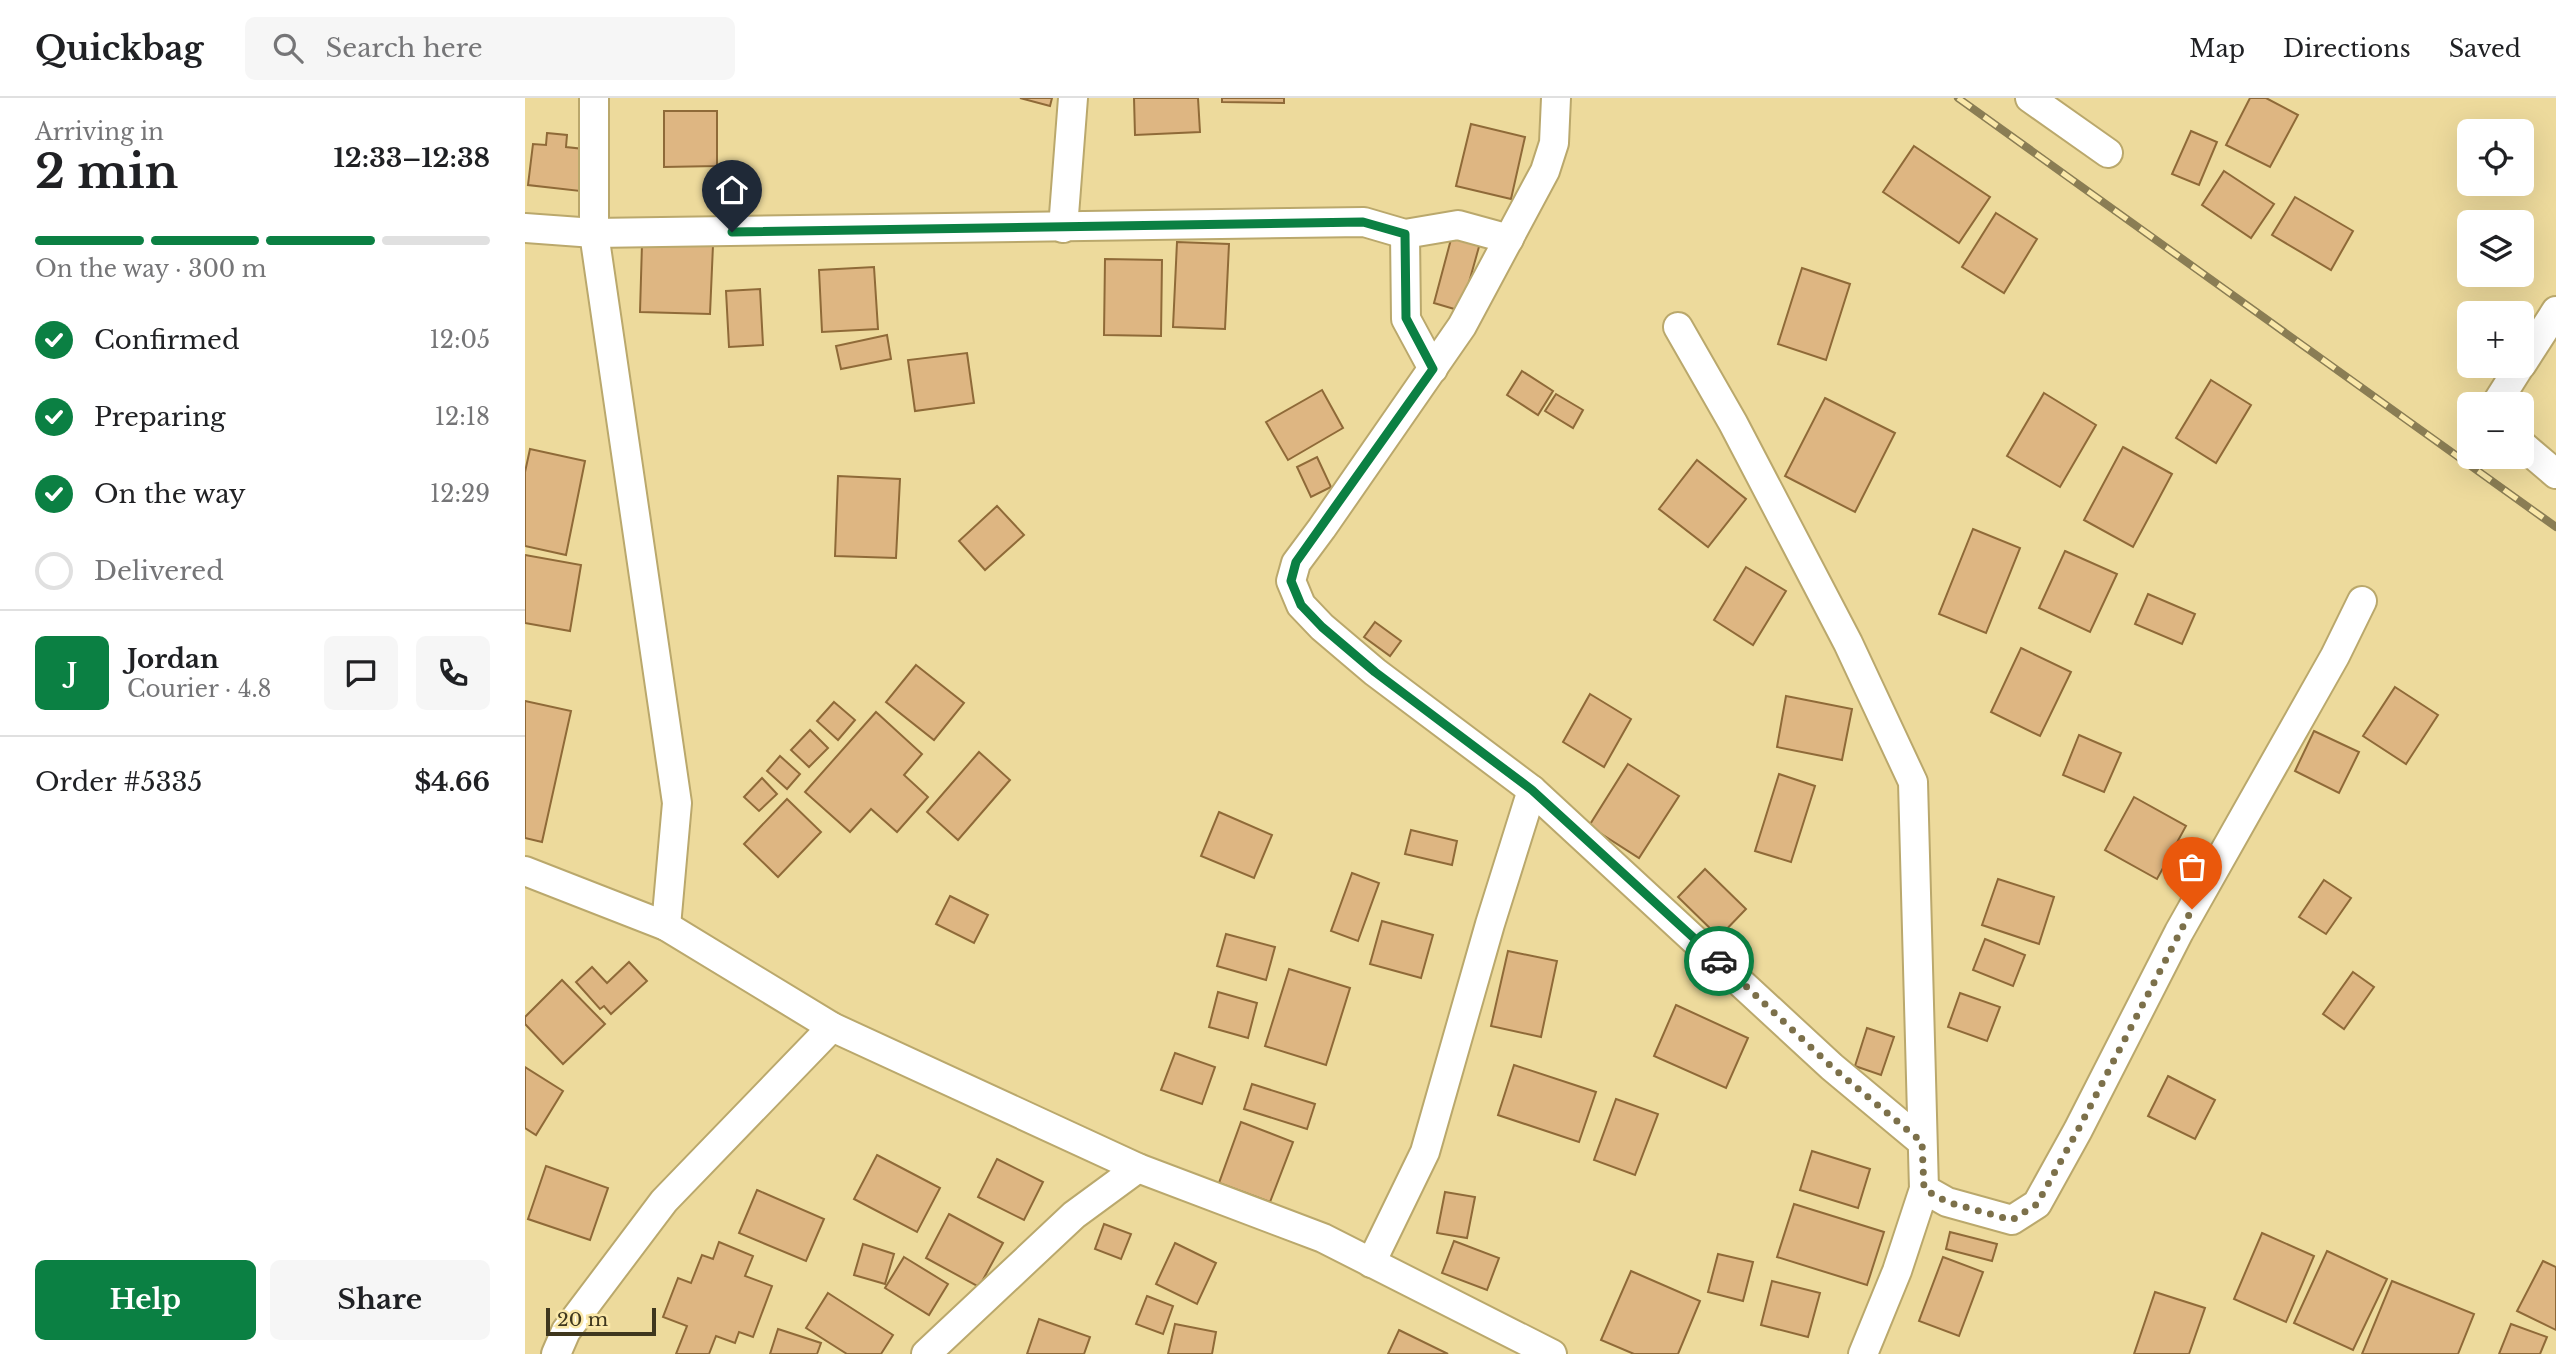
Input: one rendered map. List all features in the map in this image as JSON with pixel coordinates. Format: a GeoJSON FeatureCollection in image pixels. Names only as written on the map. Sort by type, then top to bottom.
{"type":"FeatureCollection","features":[{"type":"Feature","properties":{"kind":"street"},"geometry":{"type":"LineString","coordinates":[[594,98],[594,233],[677,803],[666,926]]}},
{"type":"Feature","properties":{"kind":"street"},"geometry":{"type":"LineString","coordinates":[[1063,228],[1073,98]]}},
{"type":"Feature","properties":{"kind":"street"},"geometry":{"type":"LineString","coordinates":[[1556,98],[1554,143],[1545,171],[1462,326],[1296,562],[1291,581],[1301,605],[1322,627],[1375,672],[1532,790],[1832,1067],[1922,1142]]}},
{"type":"Feature","properties":{"kind":"street"},"geometry":{"type":"LineString","coordinates":[[2030,98],[2108,153]]}},
{"type":"Feature","properties":{"kind":"street"},"geometry":{"type":"LineString","coordinates":[[525,228],[594,233],[1363,222],[1405,234],[1458,225],[1509,239]]}},
{"type":"Feature","properties":{"kind":"street"},"geometry":{"type":"LineString","coordinates":[[1405,234],[1406,318],[1433,369]]}},
{"type":"Feature","properties":{"kind":"street"},"geometry":{"type":"LineString","coordinates":[[2534,345],[2556,310]]}},
{"type":"Feature","properties":{"kind":"street"},"geometry":{"type":"LineString","coordinates":[[1678,327],[1733,423],[1835,618],[1913,782],[1924,1189],[1897,1271],[1863,1354]]}},
{"type":"Feature","properties":{"kind":"street"},"geometry":{"type":"LineString","coordinates":[[2534,455],[2556,474]]}},
{"type":"Feature","properties":{"kind":"street"},"geometry":{"type":"LineString","coordinates":[[1924,1189],[1947,1202],[2012,1220],[2037,1204],[2179,932],[2328,668],[2362,601]]}},
{"type":"Feature","properties":{"kind":"street"},"geometry":{"type":"LineString","coordinates":[[1371,1263],[1425,1152],[1490,924],[1532,790]]}},
{"type":"Feature","properties":{"kind":"street"},"geometry":{"type":"LineString","coordinates":[[525,871],[666,926],[832,1027],[1138,1168],[1322,1238],[1552,1354]]}},
{"type":"Feature","properties":{"kind":"street"},"geometry":{"type":"LineString","coordinates":[[556,1354],[566,1331],[664,1201],[832,1027]]}},
{"type":"Feature","properties":{"kind":"street"},"geometry":{"type":"LineString","coordinates":[[926,1354],[1074,1215],[1138,1168]]}},
{"type":"Feature","properties":{"kind":"building"},"geometry":{"type":"Polygon","coordinates":[[[1020,98],[1052,98],[1050,106],[1020,98]]]}},
{"type":"Feature","properties":{"kind":"building"},"geometry":{"type":"Polygon","coordinates":[[[1134,98],[1198,98],[1200,132],[1135,135],[1134,98]]]}},
{"type":"Feature","properties":{"kind":"building"},"geometry":{"type":"Polygon","coordinates":[[[1222,98],[1284,98],[1284,103],[1222,102],[1222,98]]]}},
{"type":"Feature","properties":{"kind":"building"},"geometry":{"type":"Polygon","coordinates":[[[2250,98],[2266,98],[2298,115],[2270,167],[2226,145],[2250,98]]]}},
{"type":"Feature","properties":{"kind":"building"},"geometry":{"type":"Polygon","coordinates":[[[664,111],[717,111],[717,166],[664,167],[664,111]]]}},
{"type":"Feature","properties":{"kind":"building"},"geometry":{"type":"Polygon","coordinates":[[[1471,124],[1525,137],[1511,199],[1456,186],[1471,124]]]}},
{"type":"Feature","properties":{"kind":"building"},"geometry":{"type":"Polygon","coordinates":[[[2191,131],[2217,142],[2199,185],[2172,174],[2191,131]]]}},
{"type":"Feature","properties":{"kind":"building"},"geometry":{"type":"Polygon","coordinates":[[[547,133],[567,135],[566,147],[584,149],[580,191],[528,185],[533,144],[546,145],[547,133]]]}},
{"type":"Feature","properties":{"kind":"building"},"geometry":{"type":"Polygon","coordinates":[[[1914,146],[1990,197],[1959,243],[1883,192],[1914,146]]]}},
{"type":"Feature","properties":{"kind":"building"},"geometry":{"type":"Polygon","coordinates":[[[2224,171],[2274,204],[2251,238],[2202,205],[2224,171]]]}},
{"type":"Feature","properties":{"kind":"building"},"geometry":{"type":"Polygon","coordinates":[[[2295,197],[2353,231],[2331,270],[2272,235],[2295,197]]]}},
{"type":"Feature","properties":{"kind":"building"},"geometry":{"type":"Polygon","coordinates":[[[1996,213],[2037,239],[2004,293],[1962,267],[1996,213]]]}},
{"type":"Feature","properties":{"kind":"building"},"geometry":{"type":"Polygon","coordinates":[[[1454,228],[1482,236],[1461,311],[1434,303],[1454,228]]]}},
{"type":"Feature","properties":{"kind":"building"},"geometry":{"type":"Polygon","coordinates":[[[1177,242],[1229,244],[1225,329],[1173,327],[1177,242]]]}},
{"type":"Feature","properties":{"kind":"building"},"geometry":{"type":"Polygon","coordinates":[[[642,244],[713,245],[710,314],[640,312],[642,244]]]}},
{"type":"Feature","properties":{"kind":"building"},"geometry":{"type":"Polygon","coordinates":[[[1105,259],[1162,260],[1161,336],[1104,335],[1105,259]]]}},
{"type":"Feature","properties":{"kind":"building"},"geometry":{"type":"Polygon","coordinates":[[[874,267],[878,329],[822,332],[819,270],[874,267]]]}},
{"type":"Feature","properties":{"kind":"building"},"geometry":{"type":"Polygon","coordinates":[[[1802,268],[1850,284],[1826,360],[1778,344],[1802,268]]]}},
{"type":"Feature","properties":{"kind":"building"},"geometry":{"type":"Polygon","coordinates":[[[760,289],[763,345],[729,347],[726,291],[760,289]]]}},
{"type":"Feature","properties":{"kind":"building"},"geometry":{"type":"Polygon","coordinates":[[[887,335],[891,359],[841,369],[836,346],[887,335]]]}},
{"type":"Feature","properties":{"kind":"building"},"geometry":{"type":"Polygon","coordinates":[[[967,353],[974,403],[915,411],[908,360],[967,353]]]}},
{"type":"Feature","properties":{"kind":"building"},"geometry":{"type":"Polygon","coordinates":[[[1522,371],[1553,391],[1538,415],[1507,395],[1522,371]]]}},
{"type":"Feature","properties":{"kind":"building"},"geometry":{"type":"Polygon","coordinates":[[[2211,380],[2251,405],[2216,463],[2176,438],[2211,380]]]}},
{"type":"Feature","properties":{"kind":"building"},"geometry":{"type":"Polygon","coordinates":[[[1322,390],[1343,428],[1288,460],[1266,422],[1322,390]]]}},
{"type":"Feature","properties":{"kind":"building"},"geometry":{"type":"Polygon","coordinates":[[[2044,393],[2096,425],[2060,487],[2007,456],[2044,393]]]}},
{"type":"Feature","properties":{"kind":"building"},"geometry":{"type":"Polygon","coordinates":[[[1556,394],[1583,410],[1573,428],[1545,411],[1556,394]]]}},
{"type":"Feature","properties":{"kind":"building"},"geometry":{"type":"Polygon","coordinates":[[[1825,398],[1895,433],[1855,512],[1785,476],[1825,398]]]}},
{"type":"Feature","properties":{"kind":"building"},"geometry":{"type":"Polygon","coordinates":[[[2123,447],[2172,474],[2133,547],[2084,520],[2123,447]]]}},
{"type":"Feature","properties":{"kind":"building"},"geometry":{"type":"Polygon","coordinates":[[[530,449],[585,461],[566,555],[525,546],[525,472],[530,449]]]}},
{"type":"Feature","properties":{"kind":"building"},"geometry":{"type":"Polygon","coordinates":[[[1317,457],[1331,487],[1311,497],[1297,467],[1317,457]]]}},
{"type":"Feature","properties":{"kind":"building"},"geometry":{"type":"Polygon","coordinates":[[[1697,460],[1746,499],[1708,547],[1659,509],[1697,460]]]}},
{"type":"Feature","properties":{"kind":"building"},"geometry":{"type":"Polygon","coordinates":[[[838,476],[900,479],[896,558],[835,556],[838,476]]]}},
{"type":"Feature","properties":{"kind":"building"},"geometry":{"type":"Polygon","coordinates":[[[997,506],[1024,535],[985,570],[959,541],[997,506]]]}},
{"type":"Feature","properties":{"kind":"building"},"geometry":{"type":"Polygon","coordinates":[[[1973,529],[2020,548],[1986,633],[1939,614],[1973,529]]]}},
{"type":"Feature","properties":{"kind":"building"},"geometry":{"type":"Polygon","coordinates":[[[2065,551],[2117,574],[2090,632],[2039,608],[2065,551]]]}},
{"type":"Feature","properties":{"kind":"building"},"geometry":{"type":"Polygon","coordinates":[[[525,555],[581,565],[570,631],[525,623],[525,555]]]}},
{"type":"Feature","properties":{"kind":"building"},"geometry":{"type":"Polygon","coordinates":[[[1746,567],[1786,591],[1753,645],[1714,620],[1746,567]]]}},
{"type":"Feature","properties":{"kind":"building"},"geometry":{"type":"Polygon","coordinates":[[[2148,594],[2195,614],[2182,644],[2135,624],[2148,594]]]}},
{"type":"Feature","properties":{"kind":"building"},"geometry":{"type":"Polygon","coordinates":[[[1375,622],[1401,641],[1390,656],[1364,637],[1375,622]]]}},
{"type":"Feature","properties":{"kind":"building"},"geometry":{"type":"Polygon","coordinates":[[[2021,648],[2071,672],[2040,736],[1991,712],[2021,648]]]}},
{"type":"Feature","properties":{"kind":"building"},"geometry":{"type":"Polygon","coordinates":[[[916,665],[964,703],[934,740],[886,702],[916,665]]]}},
{"type":"Feature","properties":{"kind":"building"},"geometry":{"type":"Polygon","coordinates":[[[2395,687],[2438,715],[2406,764],[2363,736],[2395,687]]]}},
{"type":"Feature","properties":{"kind":"building"},"geometry":{"type":"Polygon","coordinates":[[[1590,694],[1631,719],[1604,767],[1563,742],[1590,694]]]}},
{"type":"Feature","properties":{"kind":"building"},"geometry":{"type":"Polygon","coordinates":[[[1786,696],[1852,709],[1842,760],[1777,747],[1786,696]]]}},
{"type":"Feature","properties":{"kind":"building"},"geometry":{"type":"Polygon","coordinates":[[[525,701],[571,711],[542,842],[525,838],[525,701]]]}},
{"type":"Feature","properties":{"kind":"building"},"geometry":{"type":"Polygon","coordinates":[[[834,702],[855,720],[838,740],[817,721],[834,702]]]}},
{"type":"Feature","properties":{"kind":"building"},"geometry":{"type":"Polygon","coordinates":[[[876,712],[922,754],[904,775],[928,797],[897,832],[871,809],[850,832],[805,792],[876,712]]]}},
{"type":"Feature","properties":{"kind":"building"},"geometry":{"type":"Polygon","coordinates":[[[810,730],[828,748],[809,767],[791,750],[810,730]]]}},
{"type":"Feature","properties":{"kind":"building"},"geometry":{"type":"Polygon","coordinates":[[[2314,731],[2359,752],[2339,793],[2295,771],[2314,731]]]}},
{"type":"Feature","properties":{"kind":"building"},"geometry":{"type":"Polygon","coordinates":[[[2079,735],[2121,753],[2104,792],[2063,775],[2079,735]]]}},
{"type":"Feature","properties":{"kind":"building"},"geometry":{"type":"Polygon","coordinates":[[[979,752],[1010,780],[958,840],[927,812],[979,752]]]}},
{"type":"Feature","properties":{"kind":"building"},"geometry":{"type":"Polygon","coordinates":[[[780,756],[800,774],[787,789],[767,771],[780,756]]]}},
{"type":"Feature","properties":{"kind":"building"},"geometry":{"type":"Polygon","coordinates":[[[1628,764],[1679,796],[1639,858],[1589,826],[1628,764]]]}},
{"type":"Feature","properties":{"kind":"building"},"geometry":{"type":"Polygon","coordinates":[[[1779,774],[1815,786],[1791,862],[1755,851],[1779,774]]]}},
{"type":"Feature","properties":{"kind":"building"},"geometry":{"type":"Polygon","coordinates":[[[762,778],[777,794],[759,811],[744,797],[762,778]]]}},
{"type":"Feature","properties":{"kind":"building"},"geometry":{"type":"Polygon","coordinates":[[[2134,797],[2186,826],[2157,879],[2105,850],[2134,797]]]}},
{"type":"Feature","properties":{"kind":"building"},"geometry":{"type":"Polygon","coordinates":[[[787,799],[821,832],[778,877],[744,844],[787,799]]]}},
{"type":"Feature","properties":{"kind":"building"},"geometry":{"type":"Polygon","coordinates":[[[1219,812],[1272,835],[1254,878],[1201,856],[1219,812]]]}},
{"type":"Feature","properties":{"kind":"building"},"geometry":{"type":"Polygon","coordinates":[[[1411,830],[1457,841],[1452,865],[1405,854],[1411,830]]]}},
{"type":"Feature","properties":{"kind":"building"},"geometry":{"type":"Polygon","coordinates":[[[1705,869],[1746,909],[1719,937],[1678,897],[1705,869]]]}},
{"type":"Feature","properties":{"kind":"building"},"geometry":{"type":"Polygon","coordinates":[[[1352,873],[1379,883],[1358,941],[1331,931],[1352,873]]]}},
{"type":"Feature","properties":{"kind":"building"},"geometry":{"type":"Polygon","coordinates":[[[1998,879],[2054,897],[2039,944],[1982,925],[1998,879]]]}},
{"type":"Feature","properties":{"kind":"building"},"geometry":{"type":"Polygon","coordinates":[[[2324,880],[2351,898],[2326,934],[2299,917],[2324,880]]]}},
{"type":"Feature","properties":{"kind":"building"},"geometry":{"type":"Polygon","coordinates":[[[950,896],[988,915],[974,943],[936,924],[950,896]]]}},
{"type":"Feature","properties":{"kind":"building"},"geometry":{"type":"Polygon","coordinates":[[[1382,921],[1433,935],[1421,978],[1370,964],[1382,921]]]}},
{"type":"Feature","properties":{"kind":"building"},"geometry":{"type":"Polygon","coordinates":[[[1226,934],[1275,947],[1266,980],[1217,966],[1226,934]]]}},
{"type":"Feature","properties":{"kind":"building"},"geometry":{"type":"Polygon","coordinates":[[[1985,939],[2025,955],[2013,986],[1973,970],[1985,939]]]}},
{"type":"Feature","properties":{"kind":"building"},"geometry":{"type":"Polygon","coordinates":[[[1508,951],[1557,961],[1541,1037],[1491,1026],[1508,951]]]}},
{"type":"Feature","properties":{"kind":"building"},"geometry":{"type":"Polygon","coordinates":[[[629,962],[647,981],[611,1014],[604,1006],[600,1009],[576,982],[592,967],[607,983],[629,962]]]}},
{"type":"Feature","properties":{"kind":"building"},"geometry":{"type":"Polygon","coordinates":[[[1289,969],[1350,988],[1326,1065],[1265,1046],[1289,969]]]}},
{"type":"Feature","properties":{"kind":"building"},"geometry":{"type":"Polygon","coordinates":[[[2353,972],[2374,987],[2344,1029],[2323,1014],[2353,972]]]}},
{"type":"Feature","properties":{"kind":"building"},"geometry":{"type":"Polygon","coordinates":[[[562,980],[605,1024],[563,1064],[525,1024],[525,1017],[562,980]]]}},
{"type":"Feature","properties":{"kind":"building"},"geometry":{"type":"Polygon","coordinates":[[[1218,992],[1257,1003],[1248,1038],[1209,1027],[1218,992]]]}},
{"type":"Feature","properties":{"kind":"building"},"geometry":{"type":"Polygon","coordinates":[[[1960,993],[2000,1007],[1987,1041],[1948,1027],[1960,993]]]}},
{"type":"Feature","properties":{"kind":"building"},"geometry":{"type":"Polygon","coordinates":[[[1676,1005],[1748,1038],[1726,1088],[1654,1056],[1676,1005]]]}},
{"type":"Feature","properties":{"kind":"building"},"geometry":{"type":"Polygon","coordinates":[[[1867,1028],[1894,1037],[1881,1075],[1855,1066],[1867,1028]]]}},
{"type":"Feature","properties":{"kind":"building"},"geometry":{"type":"Polygon","coordinates":[[[1175,1053],[1215,1067],[1202,1104],[1161,1090],[1175,1053]]]}},
{"type":"Feature","properties":{"kind":"building"},"geometry":{"type":"Polygon","coordinates":[[[1514,1065],[1596,1092],[1579,1142],[1498,1115],[1514,1065]]]}},
{"type":"Feature","properties":{"kind":"building"},"geometry":{"type":"Polygon","coordinates":[[[525,1067],[563,1091],[536,1135],[525,1128],[525,1067]]]}},
{"type":"Feature","properties":{"kind":"building"},"geometry":{"type":"Polygon","coordinates":[[[2168,1076],[2215,1100],[2195,1139],[2148,1116],[2168,1076]]]}},
{"type":"Feature","properties":{"kind":"building"},"geometry":{"type":"Polygon","coordinates":[[[1252,1084],[1315,1104],[1307,1129],[1244,1109],[1252,1084]]]}},
{"type":"Feature","properties":{"kind":"building"},"geometry":{"type":"Polygon","coordinates":[[[1616,1099],[1658,1114],[1635,1175],[1594,1160],[1616,1099]]]}},
{"type":"Feature","properties":{"kind":"building"},"geometry":{"type":"Polygon","coordinates":[[[1241,1122],[1293,1142],[1270,1202],[1219,1183],[1241,1122]]]}},
{"type":"Feature","properties":{"kind":"building"},"geometry":{"type":"Polygon","coordinates":[[[1812,1151],[1870,1169],[1858,1208],[1800,1190],[1812,1151]]]}},
{"type":"Feature","properties":{"kind":"building"},"geometry":{"type":"Polygon","coordinates":[[[877,1155],[940,1188],[917,1232],[854,1199],[877,1155]]]}},
{"type":"Feature","properties":{"kind":"building"},"geometry":{"type":"Polygon","coordinates":[[[997,1159],[1043,1182],[1024,1220],[978,1197],[997,1159]]]}},
{"type":"Feature","properties":{"kind":"building"},"geometry":{"type":"Polygon","coordinates":[[[546,1166],[608,1188],[590,1240],[528,1219],[546,1166]]]}},
{"type":"Feature","properties":{"kind":"building"},"geometry":{"type":"Polygon","coordinates":[[[757,1190],[824,1219],[806,1261],[739,1233],[757,1190]]]}},
{"type":"Feature","properties":{"kind":"building"},"geometry":{"type":"Polygon","coordinates":[[[1445,1192],[1475,1197],[1467,1238],[1437,1233],[1445,1192]]]}},
{"type":"Feature","properties":{"kind":"building"},"geometry":{"type":"Polygon","coordinates":[[[1794,1204],[1884,1232],[1867,1285],[1777,1257],[1794,1204]]]}},
{"type":"Feature","properties":{"kind":"building"},"geometry":{"type":"Polygon","coordinates":[[[949,1214],[1003,1243],[979,1287],[926,1258],[949,1214]]]}},
{"type":"Feature","properties":{"kind":"building"},"geometry":{"type":"Polygon","coordinates":[[[1104,1224],[1131,1234],[1121,1259],[1095,1249],[1104,1224]]]}},
{"type":"Feature","properties":{"kind":"building"},"geometry":{"type":"Polygon","coordinates":[[[1950,1232],[1997,1244],[1992,1261],[1946,1249],[1950,1232]]]}},
{"type":"Feature","properties":{"kind":"building"},"geometry":{"type":"Polygon","coordinates":[[[2262,1233],[2314,1256],[2286,1322],[2234,1299],[2262,1233]]]}},
{"type":"Feature","properties":{"kind":"building"},"geometry":{"type":"Polygon","coordinates":[[[1454,1241],[1499,1258],[1487,1290],[1442,1273],[1454,1241]]]}},
{"type":"Feature","properties":{"kind":"building"},"geometry":{"type":"Polygon","coordinates":[[[719,1242],[753,1256],[745,1276],[772,1286],[753,1337],[739,1332],[735,1343],[716,1336],[709,1354],[676,1354],[687,1326],[663,1317],[678,1278],[691,1283],[702,1255],[713,1259],[719,1242]]]}},
{"type":"Feature","properties":{"kind":"building"},"geometry":{"type":"Polygon","coordinates":[[[1175,1243],[1216,1263],[1197,1304],[1156,1284],[1175,1243]]]}},
{"type":"Feature","properties":{"kind":"building"},"geometry":{"type":"Polygon","coordinates":[[[863,1244],[894,1254],[885,1284],[854,1275],[863,1244]]]}},
{"type":"Feature","properties":{"kind":"building"},"geometry":{"type":"Polygon","coordinates":[[[2327,1251],[2387,1279],[2353,1350],[2294,1323],[2327,1251]]]}},
{"type":"Feature","properties":{"kind":"building"},"geometry":{"type":"Polygon","coordinates":[[[1718,1254],[1753,1262],[1743,1301],[1708,1292],[1718,1254]]]}},
{"type":"Feature","properties":{"kind":"building"},"geometry":{"type":"Polygon","coordinates":[[[904,1257],[948,1284],[929,1315],[885,1288],[904,1257]]]}},
{"type":"Feature","properties":{"kind":"building"},"geometry":{"type":"Polygon","coordinates":[[[1943,1257],[1983,1272],[1959,1336],[1919,1321],[1943,1257]]]}},
{"type":"Feature","properties":{"kind":"building"},"geometry":{"type":"Polygon","coordinates":[[[2543,1261],[2556,1267],[2556,1330],[2517,1311],[2543,1261]]]}},
{"type":"Feature","properties":{"kind":"building"},"geometry":{"type":"Polygon","coordinates":[[[1631,1271],[1700,1301],[1678,1354],[1634,1354],[1601,1340],[1631,1271]]]}},
{"type":"Feature","properties":{"kind":"building"},"geometry":{"type":"Polygon","coordinates":[[[1772,1281],[1820,1293],[1808,1337],[1761,1325],[1772,1281]]]}},
{"type":"Feature","properties":{"kind":"building"},"geometry":{"type":"Polygon","coordinates":[[[2392,1281],[2474,1314],[2458,1354],[2362,1354],[2392,1281]]]}},
{"type":"Feature","properties":{"kind":"building"},"geometry":{"type":"Polygon","coordinates":[[[2155,1292],[2205,1308],[2189,1354],[2134,1354],[2155,1292]]]}},
{"type":"Feature","properties":{"kind":"building"},"geometry":{"type":"Polygon","coordinates":[[[828,1293],[893,1335],[881,1354],[847,1354],[806,1328],[828,1293]]]}},
{"type":"Feature","properties":{"kind":"building"},"geometry":{"type":"Polygon","coordinates":[[[1147,1296],[1173,1306],[1163,1334],[1136,1324],[1147,1296]]]}},
{"type":"Feature","properties":{"kind":"building"},"geometry":{"type":"Polygon","coordinates":[[[1039,1319],[1090,1337],[1084,1354],[1027,1354],[1039,1319]]]}},
{"type":"Feature","properties":{"kind":"building"},"geometry":{"type":"Polygon","coordinates":[[[1175,1324],[1216,1332],[1212,1354],[1168,1354],[1175,1324]]]}},
{"type":"Feature","properties":{"kind":"building"},"geometry":{"type":"Polygon","coordinates":[[[2511,1324],[2547,1337],[2540,1354],[2499,1354],[2511,1324]]]}},
{"type":"Feature","properties":{"kind":"building"},"geometry":{"type":"Polygon","coordinates":[[[778,1329],[821,1343],[817,1354],[770,1354],[778,1329]]]}},
{"type":"Feature","properties":{"kind":"building"},"geometry":{"type":"Polygon","coordinates":[[[1399,1330],[1448,1354],[1388,1354],[1399,1330]]]}},
{"type":"Feature","properties":{"kind":"railway"},"geometry":{"type":"LineString","coordinates":[[1958,98],[2556,527]]}},
{"type":"Feature","properties":{"kind":"way so far"},"geometry":{"type":"LineString","coordinates":[[1719,961],[1832,1067],[1922,1142],[1924,1189],[1947,1202],[2012,1220],[2037,1204],[2192,909]]}},
{"type":"Feature","properties":{"kind":"route"},"geometry":{"type":"LineString","coordinates":[[732,232],[1363,222],[1405,234],[1406,318],[1433,369],[1296,562],[1291,581],[1301,605],[1322,627],[1375,672],[1532,790],[1719,961]]}}]}
